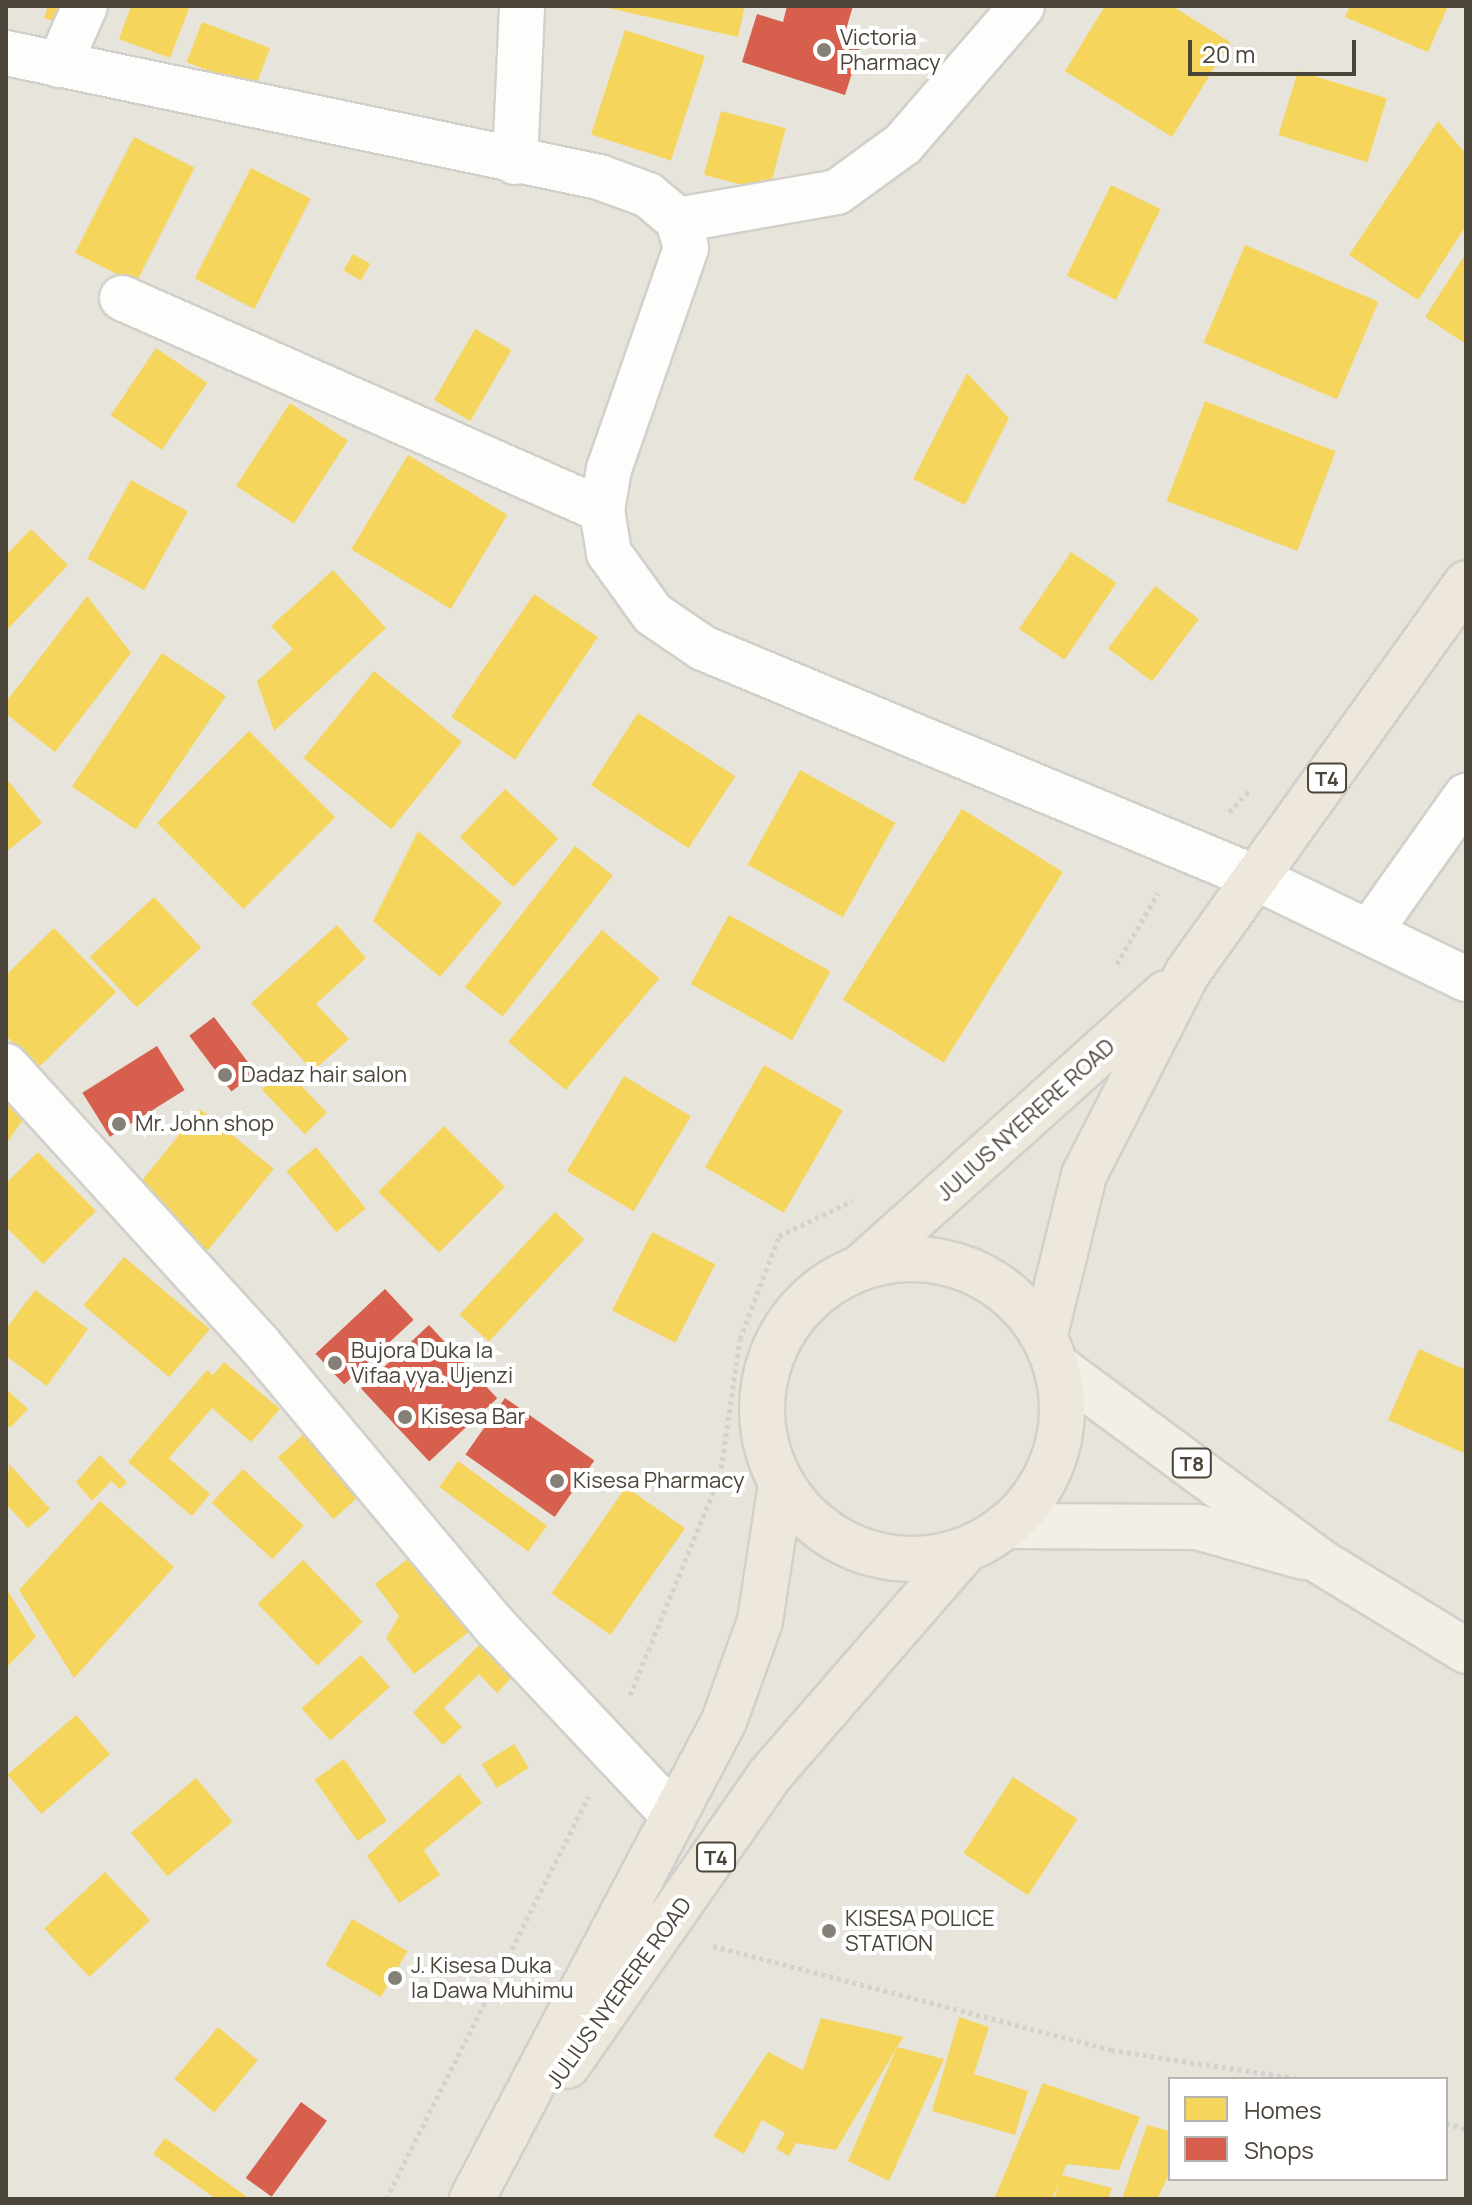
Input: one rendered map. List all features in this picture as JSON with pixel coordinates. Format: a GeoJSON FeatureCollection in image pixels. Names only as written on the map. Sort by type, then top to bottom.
{"type":"FeatureCollection","features":[{"type":"Feature","properties":{"kind":"highway","name":"JULIUS NYERERE ROAD"},"geometry":{"type":"LineString","coordinates":[[479,2186],[665,1934],[769,1776],[963,1553],[1009,1526],[1045,1482],[1063,1426],[1052,1351],[1084,1175],[1188,972],[1466,583]]}},
{"type":"Feature","properties":{"kind":"highway","name":"JULIUS NYERERE ROAD"},"geometry":{"type":"LineString","coordinates":[[963,1553],[911,1561],[859,1552],[814,1525],[781,1484],[763,1435],[764,1382],[782,1332],[817,1293],[862,1266],[1188,972]]}},
{"type":"Feature","properties":{"kind":"highway","name":"JULIUS NYERERE ROAD"},"geometry":{"type":"LineString","coordinates":[[862,1266],[915,1257],[966,1267],[1011,1293],[1052,1351]]}},
{"type":"Feature","properties":{"kind":"highway","name":"JULIUS NYERERE ROAD"},"geometry":{"type":"LineString","coordinates":[[479,2186],[724,1721],[760,1621],[781,1484]]}},
{"type":"Feature","properties":{"kind":"main road","name":"T8"},"geometry":{"type":"LineString","coordinates":[[1052,1351],[1321,1562],[1466,1651]]}},
{"type":"Feature","properties":{"kind":"main road","name":"T8"},"geometry":{"type":"LineString","coordinates":[[1009,1526],[1197,1527],[1321,1562]]}},
{"type":"Feature","properties":{"kind":"street"},"geometry":{"type":"LineString","coordinates":[[59,65],[85,6]]}},
{"type":"Feature","properties":{"kind":"street"},"geometry":{"type":"LineString","coordinates":[[515,162],[522,6]]}},
{"type":"Feature","properties":{"kind":"street"},"geometry":{"type":"LineString","coordinates":[[678,220],[837,192],[903,144],[1022,6]]}},
{"type":"Feature","properties":{"kind":"street"},"geometry":{"type":"LineString","coordinates":[[6,53],[515,162],[599,177],[648,195],[678,220],[686,248],[680,277],[609,469],[602,510],[609,553],[653,614],[703,648],[1182,852],[1256,878],[1466,979]]}},
{"type":"Feature","properties":{"kind":"street"},"geometry":{"type":"LineString","coordinates":[[122,298],[602,510]]}},
{"type":"Feature","properties":{"kind":"street"},"geometry":{"type":"LineString","coordinates":[[1370,931],[1466,796]]}},
{"type":"Feature","properties":{"kind":"street"},"geometry":{"type":"LineString","coordinates":[[6,1066],[259,1344],[495,1626],[611,1743],[674,1816]]}},
{"type":"Feature","properties":{"kind":"path"},"geometry":{"type":"LineString","coordinates":[[1112,973],[1182,852],[1261,779]]}},
{"type":"Feature","properties":{"kind":"path"},"geometry":{"type":"LineString","coordinates":[[386,2199],[611,1743],[720,1476],[740,1339],[779,1236],[858,1199]]}},
{"type":"Feature","properties":{"kind":"path"},"geometry":{"type":"LineString","coordinates":[[665,1934],[1111,2050],[1287,2077]]}},
{"type":"Feature","properties":{"kind":"shaded area"},"geometry":{"type":"Polygon","coordinates":[[[6,6],[1466,6],[1466,2199],[6,2199],[6,6]]]}},
{"type":"Feature","properties":{"kind":"building: Homes"},"geometry":{"type":"Polygon","coordinates":[[[48,6],[76,6],[69,26],[44,18],[48,6]]]}},
{"type":"Feature","properties":{"kind":"building: Homes"},"geometry":{"type":"Polygon","coordinates":[[[131,6],[190,6],[170,58],[119,39],[131,6]]]}},
{"type":"Feature","properties":{"kind":"building: Homes"},"geometry":{"type":"Polygon","coordinates":[[[599,6],[745,6],[738,37],[599,6]]]}},
{"type":"Feature","properties":{"kind":"building: Homes"},"geometry":{"type":"Polygon","coordinates":[[[1105,6],[1172,6],[1230,42],[1172,137],[1065,71],[1105,6]]]}},
{"type":"Feature","properties":{"kind":"building: Homes"},"geometry":{"type":"Polygon","coordinates":[[[1350,6],[1448,6],[1428,52],[1345,17],[1350,6]]]}},
{"type":"Feature","properties":{"kind":"building: Homes"},"geometry":{"type":"Polygon","coordinates":[[[202,22],[270,48],[255,88],[187,62],[202,22]]]}},
{"type":"Feature","properties":{"kind":"building: Homes"},"geometry":{"type":"Polygon","coordinates":[[[625,30],[705,56],[671,161],[591,135],[625,30]]]}},
{"type":"Feature","properties":{"kind":"building: Homes"},"geometry":{"type":"Polygon","coordinates":[[[1298,71],[1387,98],[1367,162],[1278,135],[1298,71]]]}},
{"type":"Feature","properties":{"kind":"building: Homes"},"geometry":{"type":"Polygon","coordinates":[[[721,111],[786,128],[769,192],[704,175],[721,111]]]}},
{"type":"Feature","properties":{"kind":"building: Homes"},"geometry":{"type":"Polygon","coordinates":[[[1438,121],[1466,154],[1466,226],[1418,300],[1349,255],[1438,121]]]}},
{"type":"Feature","properties":{"kind":"building: Homes"},"geometry":{"type":"Polygon","coordinates":[[[134,137],[195,168],[136,284],[75,253],[134,137]]]}},
{"type":"Feature","properties":{"kind":"building: Homes"},"geometry":{"type":"Polygon","coordinates":[[[251,168],[311,198],[254,309],[195,278],[251,168]]]}},
{"type":"Feature","properties":{"kind":"building: Homes"},"geometry":{"type":"Polygon","coordinates":[[[1111,185],[1160,209],[1116,300],[1067,276],[1111,185]]]}},
{"type":"Feature","properties":{"kind":"building: Homes"},"geometry":{"type":"Polygon","coordinates":[[[1245,245],[1378,302],[1337,399],[1204,343],[1245,245]]]}},
{"type":"Feature","properties":{"kind":"building: Homes"},"geometry":{"type":"Polygon","coordinates":[[[1466,253],[1466,344],[1425,317],[1466,253]]]}},
{"type":"Feature","properties":{"kind":"building: Homes"},"geometry":{"type":"Polygon","coordinates":[[[353,254],[370,264],[361,280],[344,270],[353,254]]]}},
{"type":"Feature","properties":{"kind":"building: Homes"},"geometry":{"type":"Polygon","coordinates":[[[475,329],[511,350],[470,421],[434,400],[475,329]]]}},
{"type":"Feature","properties":{"kind":"building: Homes"},"geometry":{"type":"Polygon","coordinates":[[[156,348],[207,383],[162,450],[111,415],[156,348]]]}},
{"type":"Feature","properties":{"kind":"building: Homes"},"geometry":{"type":"Polygon","coordinates":[[[967,373],[1009,418],[965,505],[913,479],[967,373]]]}},
{"type":"Feature","properties":{"kind":"building: Homes"},"geometry":{"type":"Polygon","coordinates":[[[1205,401],[1336,451],[1297,551],[1167,501],[1205,401]]]}},
{"type":"Feature","properties":{"kind":"building: Homes"},"geometry":{"type":"Polygon","coordinates":[[[290,403],[348,441],[294,524],[236,486],[290,403]]]}},
{"type":"Feature","properties":{"kind":"building: Homes"},"geometry":{"type":"Polygon","coordinates":[[[408,455],[507,515],[451,609],[351,549],[408,455]]]}},
{"type":"Feature","properties":{"kind":"building: Homes"},"geometry":{"type":"Polygon","coordinates":[[[131,480],[188,512],[144,590],[87,559],[131,480]]]}},
{"type":"Feature","properties":{"kind":"building: Homes"},"geometry":{"type":"Polygon","coordinates":[[[31,529],[68,565],[6,631],[6,555],[31,529]]]}},
{"type":"Feature","properties":{"kind":"building: Homes"},"geometry":{"type":"Polygon","coordinates":[[[1071,552],[1117,583],[1065,660],[1019,629],[1071,552]]]}},
{"type":"Feature","properties":{"kind":"building: Homes"},"geometry":{"type":"Polygon","coordinates":[[[333,570],[386,628],[274,731],[257,681],[293,649],[271,626],[333,570]]]}},
{"type":"Feature","properties":{"kind":"building: Homes"},"geometry":{"type":"Polygon","coordinates":[[[1155,586],[1199,619],[1152,681],[1108,648],[1155,586]]]}},
{"type":"Feature","properties":{"kind":"building: Homes"},"geometry":{"type":"Polygon","coordinates":[[[534,594],[598,637],[515,760],[451,717],[534,594]]]}},
{"type":"Feature","properties":{"kind":"building: Homes"},"geometry":{"type":"Polygon","coordinates":[[[87,596],[131,653],[55,752],[6,714],[6,702],[87,596]]]}},
{"type":"Feature","properties":{"kind":"building: Homes"},"geometry":{"type":"Polygon","coordinates":[[[162,653],[226,696],[136,830],[72,786],[162,653]]]}},
{"type":"Feature","properties":{"kind":"building: Homes"},"geometry":{"type":"Polygon","coordinates":[[[374,671],[462,742],[391,829],[304,758],[374,671]]]}},
{"type":"Feature","properties":{"kind":"building: Homes"},"geometry":{"type":"Polygon","coordinates":[[[638,713],[735,776],[688,848],[591,785],[638,713]]]}},
{"type":"Feature","properties":{"kind":"building: Homes"},"geometry":{"type":"Polygon","coordinates":[[[249,731],[335,817],[243,909],[157,823],[249,731]]]}},
{"type":"Feature","properties":{"kind":"building: Homes"},"geometry":{"type":"Polygon","coordinates":[[[800,770],[895,823],[843,917],[748,864],[800,770]]]}},
{"type":"Feature","properties":{"kind":"building: Homes"},"geometry":{"type":"Polygon","coordinates":[[[6,778],[42,823],[6,852],[6,778]]]}},
{"type":"Feature","properties":{"kind":"building: Homes"},"geometry":{"type":"Polygon","coordinates":[[[505,789],[558,839],[513,887],[460,837],[505,789]]]}},
{"type":"Feature","properties":{"kind":"building: Homes"},"geometry":{"type":"Polygon","coordinates":[[[962,809],[1063,872],[944,1063],[843,1000],[962,809]]]}},
{"type":"Feature","properties":{"kind":"building: Homes"},"geometry":{"type":"Polygon","coordinates":[[[418,831],[502,903],[440,977],[373,921],[418,831]]]}},
{"type":"Feature","properties":{"kind":"building: Homes"},"geometry":{"type":"Polygon","coordinates":[[[575,846],[613,876],[503,1017],[465,987],[575,846]]]}},
{"type":"Feature","properties":{"kind":"building: Homes"},"geometry":{"type":"Polygon","coordinates":[[[154,897],[201,947],[137,1007],[90,957],[154,897]]]}},
{"type":"Feature","properties":{"kind":"building: Homes"},"geometry":{"type":"Polygon","coordinates":[[[729,915],[830,971],[792,1040],[691,984],[729,915]]]}},
{"type":"Feature","properties":{"kind":"building: Homes"},"geometry":{"type":"Polygon","coordinates":[[[337,925],[366,958],[316,1004],[349,1039],[313,1071],[251,1003],[337,925]]]}},
{"type":"Feature","properties":{"kind":"building: Homes"},"geometry":{"type":"Polygon","coordinates":[[[54,928],[116,992],[38,1068],[6,1036],[6,975],[54,928]]]}},
{"type":"Feature","properties":{"kind":"building: Homes"},"geometry":{"type":"Polygon","coordinates":[[[602,930],[659,978],[566,1090],[508,1042],[602,930]]]}},
{"type":"Feature","properties":{"kind":"building: Homes"},"geometry":{"type":"Polygon","coordinates":[[[764,1065],[843,1110],[784,1213],[705,1167],[764,1065]]]}},
{"type":"Feature","properties":{"kind":"building: Homes"},"geometry":{"type":"Polygon","coordinates":[[[284,1068],[327,1113],[305,1134],[262,1090],[284,1068]]]}},
{"type":"Feature","properties":{"kind":"building: Homes"},"geometry":{"type":"Polygon","coordinates":[[[624,1076],[691,1116],[634,1211],[567,1171],[624,1076]]]}},
{"type":"Feature","properties":{"kind":"building: Homes"},"geometry":{"type":"Polygon","coordinates":[[[6,1095],[29,1111],[6,1144],[6,1095]]]}},
{"type":"Feature","properties":{"kind":"building: Homes"},"geometry":{"type":"Polygon","coordinates":[[[200,1109],[274,1169],[208,1250],[134,1191],[200,1109]]]}},
{"type":"Feature","properties":{"kind":"building: Homes"},"geometry":{"type":"Polygon","coordinates":[[[444,1126],[505,1187],[439,1253],[378,1192],[444,1126]]]}},
{"type":"Feature","properties":{"kind":"building: Homes"},"geometry":{"type":"Polygon","coordinates":[[[316,1147],[366,1208],[336,1232],[286,1171],[316,1147]]]}},
{"type":"Feature","properties":{"kind":"building: Homes"},"geometry":{"type":"Polygon","coordinates":[[[38,1152],[96,1211],[43,1264],[6,1227],[6,1183],[38,1152]]]}},
{"type":"Feature","properties":{"kind":"building: Homes"},"geometry":{"type":"Polygon","coordinates":[[[555,1212],[584,1239],[489,1342],[460,1314],[555,1212]]]}},
{"type":"Feature","properties":{"kind":"building: Homes"},"geometry":{"type":"Polygon","coordinates":[[[652,1232],[715,1264],[675,1343],[612,1310],[652,1232]]]}},
{"type":"Feature","properties":{"kind":"building: Homes"},"geometry":{"type":"Polygon","coordinates":[[[124,1257],[210,1329],[169,1377],[84,1305],[124,1257]]]}},
{"type":"Feature","properties":{"kind":"building: Homes"},"geometry":{"type":"Polygon","coordinates":[[[35,1290],[88,1329],[47,1386],[6,1356],[6,1329],[35,1290]]]}},
{"type":"Feature","properties":{"kind":"building: Homes"},"geometry":{"type":"Polygon","coordinates":[[[1419,1349],[1466,1370],[1466,1454],[1388,1420],[1419,1349]]]}},
{"type":"Feature","properties":{"kind":"building: Homes"},"geometry":{"type":"Polygon","coordinates":[[[224,1362],[280,1409],[251,1442],[212,1408],[169,1458],[210,1494],[192,1516],[128,1462],[207,1370],[213,1375],[224,1362]]]}},
{"type":"Feature","properties":{"kind":"building: Homes"},"geometry":{"type":"Polygon","coordinates":[[[6,1389],[28,1409],[10,1428],[6,1424],[6,1389]]]}},
{"type":"Feature","properties":{"kind":"building: Homes"},"geometry":{"type":"Polygon","coordinates":[[[315,1424],[371,1486],[333,1519],[278,1457],[315,1424]]]}},
{"type":"Feature","properties":{"kind":"building: Homes"},"geometry":{"type":"Polygon","coordinates":[[[100,1455],[127,1482],[120,1489],[111,1481],[92,1501],[76,1482],[100,1455]]]}},
{"type":"Feature","properties":{"kind":"building: Homes"},"geometry":{"type":"Polygon","coordinates":[[[458,1461],[547,1526],[528,1552],[439,1487],[458,1461]]]}},
{"type":"Feature","properties":{"kind":"building: Homes"},"geometry":{"type":"Polygon","coordinates":[[[9,1464],[50,1509],[28,1528],[6,1504],[9,1464]]]}},
{"type":"Feature","properties":{"kind":"building: Homes"},"geometry":{"type":"Polygon","coordinates":[[[243,1469],[304,1526],[272,1559],[212,1503],[243,1469]]]}},
{"type":"Feature","properties":{"kind":"building: Homes"},"geometry":{"type":"Polygon","coordinates":[[[626,1487],[685,1528],[610,1635],[551,1593],[626,1487]]]}},
{"type":"Feature","properties":{"kind":"building: Homes"},"geometry":{"type":"Polygon","coordinates":[[[100,1501],[174,1567],[74,1678],[19,1590],[100,1501]]]}},
{"type":"Feature","properties":{"kind":"building: Homes"},"geometry":{"type":"Polygon","coordinates":[[[417,1552],[474,1628],[414,1674],[386,1638],[399,1616],[375,1584],[417,1552]]]}},
{"type":"Feature","properties":{"kind":"building: Homes"},"geometry":{"type":"Polygon","coordinates":[[[303,1560],[363,1622],[317,1666],[258,1604],[303,1560]]]}},
{"type":"Feature","properties":{"kind":"building: Homes"},"geometry":{"type":"Polygon","coordinates":[[[6,1588],[36,1637],[6,1668],[6,1588]]]}},
{"type":"Feature","properties":{"kind":"building: Homes"},"geometry":{"type":"Polygon","coordinates":[[[482,1642],[513,1676],[497,1693],[479,1674],[444,1708],[462,1727],[443,1745],[413,1713],[482,1642]]]}},
{"type":"Feature","properties":{"kind":"building: Homes"},"geometry":{"type":"Polygon","coordinates":[[[361,1655],[390,1687],[330,1740],[302,1709],[361,1655]]]}},
{"type":"Feature","properties":{"kind":"building: Homes"},"geometry":{"type":"Polygon","coordinates":[[[76,1715],[110,1754],[41,1814],[7,1775],[76,1715]]]}},
{"type":"Feature","properties":{"kind":"building: Homes"},"geometry":{"type":"Polygon","coordinates":[[[514,1744],[529,1768],[497,1788],[482,1764],[514,1744]]]}},
{"type":"Feature","properties":{"kind":"building: Homes"},"geometry":{"type":"Polygon","coordinates":[[[344,1759],[387,1820],[358,1841],[315,1780],[344,1759]]]}},
{"type":"Feature","properties":{"kind":"building: Homes"},"geometry":{"type":"Polygon","coordinates":[[[459,1774],[482,1803],[424,1850],[440,1875],[399,1903],[367,1856],[459,1774]]]}},
{"type":"Feature","properties":{"kind":"building: Homes"},"geometry":{"type":"Polygon","coordinates":[[[1013,1777],[1078,1819],[1028,1895],[963,1853],[1013,1777]]]}},
{"type":"Feature","properties":{"kind":"building: Homes"},"geometry":{"type":"Polygon","coordinates":[[[196,1778],[233,1822],[168,1876],[131,1833],[196,1778]]]}},
{"type":"Feature","properties":{"kind":"building: Homes"},"geometry":{"type":"Polygon","coordinates":[[[105,1872],[150,1920],[89,1977],[44,1929],[105,1872]]]}},
{"type":"Feature","properties":{"kind":"building: Homes"},"geometry":{"type":"Polygon","coordinates":[[[352,1919],[407,1951],[381,1997],[326,1965],[352,1919]]]}},
{"type":"Feature","properties":{"kind":"building: Homes"},"geometry":{"type":"Polygon","coordinates":[[[959,2017],[989,2027],[974,2074],[1028,2091],[1015,2135],[932,2111],[959,2017]]]}},
{"type":"Feature","properties":{"kind":"building: Homes"},"geometry":{"type":"Polygon","coordinates":[[[821,2018],[904,2037],[836,2150],[796,2143],[789,2156],[776,2149],[785,2133],[762,2120],[744,2154],[713,2136],[768,2052],[803,2070],[821,2018]]]}},
{"type":"Feature","properties":{"kind":"building: Homes"},"geometry":{"type":"Polygon","coordinates":[[[218,2027],[258,2060],[214,2113],[174,2079],[218,2027]]]}},
{"type":"Feature","properties":{"kind":"building: Homes"},"geometry":{"type":"Polygon","coordinates":[[[897,2047],[944,2059],[889,2181],[848,2161],[897,2047]]]}},
{"type":"Feature","properties":{"kind":"building: Homes"},"geometry":{"type":"Polygon","coordinates":[[[1043,2083],[1140,2117],[1119,2170],[1067,2164],[1062,2175],[1112,2188],[1108,2199],[1054,2199],[1059,2183],[1052,2199],[994,2199],[1043,2083]]]}},
{"type":"Feature","properties":{"kind":"building: Homes"},"geometry":{"type":"Polygon","coordinates":[[[1147,2125],[1168,2130],[1168,2177],[1157,2199],[1122,2199],[1147,2125]]]}},
{"type":"Feature","properties":{"kind":"building: Homes"},"geometry":{"type":"Polygon","coordinates":[[[165,2138],[250,2199],[216,2199],[153,2154],[165,2138]]]}},
{"type":"Feature","properties":{"kind":"building: Shops"},"geometry":{"type":"Polygon","coordinates":[[[787,6],[853,6],[842,43],[860,48],[845,95],[742,62],[757,14],[783,22],[787,6]]]}},
{"type":"Feature","properties":{"kind":"building: Shops"},"geometry":{"type":"Polygon","coordinates":[[[214,1017],[256,1073],[231,1092],[189,1036],[214,1017]]]}},
{"type":"Feature","properties":{"kind":"building: Shops"},"geometry":{"type":"Polygon","coordinates":[[[157,1046],[185,1090],[110,1137],[82,1093],[157,1046]]]}},
{"type":"Feature","properties":{"kind":"building: Shops"},"geometry":{"type":"Polygon","coordinates":[[[385,1289],[414,1320],[344,1385],[316,1354],[385,1289]]]}},
{"type":"Feature","properties":{"kind":"building: Shops"},"geometry":{"type":"Polygon","coordinates":[[[429,1325],[497,1398],[429,1462],[361,1388],[429,1325]]]}},
{"type":"Feature","properties":{"kind":"building: Shops"},"geometry":{"type":"Polygon","coordinates":[[[505,1398],[594,1461],[555,1517],[465,1455],[505,1398]]]}},
{"type":"Feature","properties":{"kind":"building: Shops"},"geometry":{"type":"Polygon","coordinates":[[[301,2102],[327,2121],[272,2197],[246,2178],[301,2102]]]}},
{"type":"Feature","properties":{"kind":"place","name":"Victoria Pharmacy"},"geometry":{"type":"Point","coordinates":[824,50]}},
{"type":"Feature","properties":{"kind":"place","name":"Dadaz hair salon"},"geometry":{"type":"Point","coordinates":[225,1075]}},
{"type":"Feature","properties":{"kind":"place","name":"Mr. John shop"},"geometry":{"type":"Point","coordinates":[119,1124]}},
{"type":"Feature","properties":{"kind":"place","name":"Bujora Duka la Vifaa vya. Ujenzi"},"geometry":{"type":"Point","coordinates":[335,1363]}},
{"type":"Feature","properties":{"kind":"place","name":"Kisesa Bar"},"geometry":{"type":"Point","coordinates":[405,1417]}},
{"type":"Feature","properties":{"kind":"place","name":"Kisesa Pharmacy"},"geometry":{"type":"Point","coordinates":[557,1481]}},
{"type":"Feature","properties":{"kind":"place","name":"KISESA POLICE STATION"},"geometry":{"type":"Point","coordinates":[829,1931]}},
{"type":"Feature","properties":{"kind":"place","name":"J. Kisesa Duka la Dawa Muhimu"},"geometry":{"type":"Point","coordinates":[395,1978]}}]}
